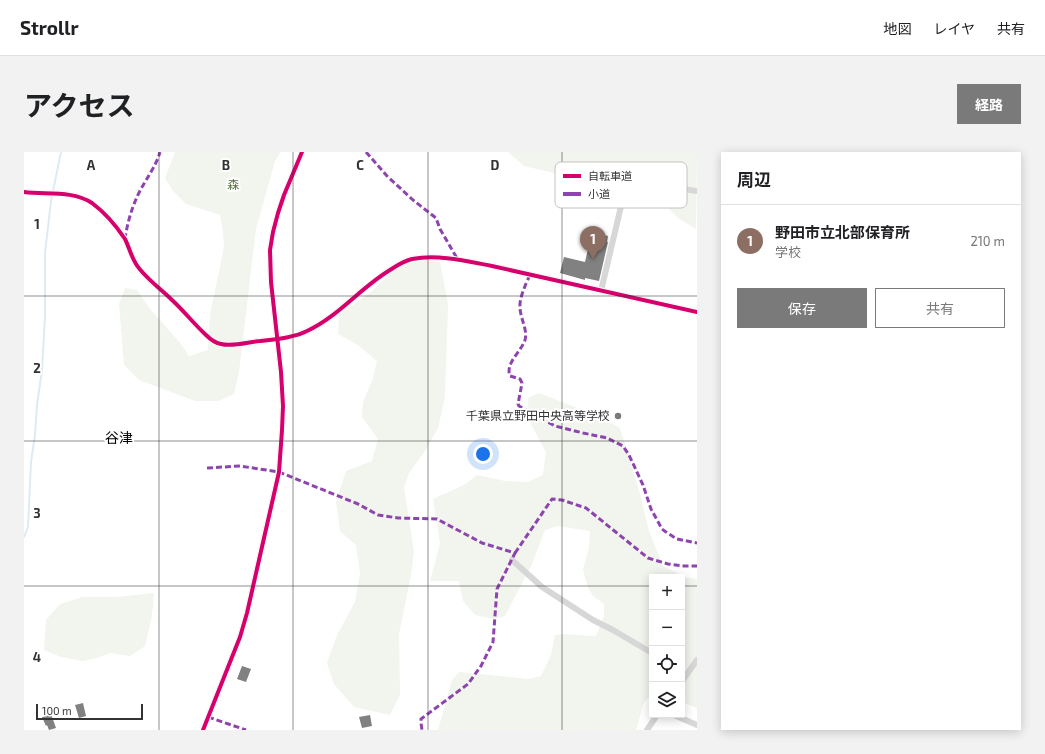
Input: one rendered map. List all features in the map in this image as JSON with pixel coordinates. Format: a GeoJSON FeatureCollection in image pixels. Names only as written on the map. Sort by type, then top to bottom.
{"type":"FeatureCollection","features":[{"type":"Feature","properties":{"kind":"street"},"geometry":{"type":"LineString","coordinates":[[203,730],[240,637],[247,613],[279,472],[282,446],[282,406],[278,339],[271,282],[270,250],[278,213],[302,152]]}},
{"type":"Feature","properties":{"kind":"street"},"geometry":{"type":"LineString","coordinates":[[687,190],[697,191]]}},
{"type":"Feature","properties":{"kind":"street"},"geometry":{"type":"LineString","coordinates":[[24,192],[65,194],[91,203],[125,239],[136,264],[205,334],[213,341],[221,344],[278,339],[307,331],[323,322],[399,264],[410,260],[428,258],[458,260],[697,312]]}},
{"type":"Feature","properties":{"kind":"street"},"geometry":{"type":"LineString","coordinates":[[601,291],[621,208]]}},
{"type":"Feature","properties":{"kind":"street"},"geometry":{"type":"LineString","coordinates":[[512,560],[542,587],[593,620],[649,651]]}},
{"type":"Feature","properties":{"kind":"street"},"geometry":{"type":"LineString","coordinates":[[685,672],[697,660]]}},
{"type":"Feature","properties":{"kind":"street"},"geometry":{"type":"LineString","coordinates":[[647,730],[655,718]]}},
{"type":"Feature","properties":{"kind":"street"},"geometry":{"type":"LineString","coordinates":[[681,718],[697,725]]}},
{"type":"Feature","properties":{"kind":"green space","name":"森"},"geometry":{"type":"Polygon","coordinates":[[[175,152],[281,152],[275,161],[256,229],[239,372],[234,394],[218,401],[195,401],[139,380],[124,365],[119,304],[125,288],[137,290],[151,310],[181,344],[189,356],[208,350],[210,315],[224,247],[223,232],[220,215],[186,204],[173,191],[165,178],[175,152]]]}},
{"type":"Feature","properties":{"kind":"green space"},"geometry":{"type":"Polygon","coordinates":[[[508,152],[697,152],[696,229],[678,218],[668,208],[687,208],[687,162],[555,162],[555,173],[524,166],[508,152]]]}},
{"type":"Feature","properties":{"kind":"green space"},"geometry":{"type":"Polygon","coordinates":[[[413,257],[440,262],[448,304],[445,397],[438,428],[425,451],[409,473],[404,487],[414,552],[399,634],[400,695],[390,715],[354,707],[334,684],[327,663],[337,635],[355,602],[360,574],[356,545],[340,531],[336,502],[346,471],[372,461],[378,439],[362,417],[363,402],[372,381],[377,361],[358,345],[338,334],[339,315],[371,292],[403,261],[413,257]]]}},
{"type":"Feature","properties":{"kind":"green space"},"geometry":{"type":"Polygon","coordinates":[[[539,393],[598,416],[620,428],[640,494],[649,531],[663,566],[678,574],[649,574],[649,698],[644,702],[636,730],[438,730],[452,680],[459,672],[529,679],[541,676],[551,655],[555,635],[565,634],[596,636],[604,616],[604,604],[593,596],[588,588],[583,570],[589,547],[590,531],[558,526],[545,530],[532,564],[505,616],[494,619],[475,615],[463,601],[459,581],[430,581],[440,543],[433,499],[464,485],[477,475],[505,481],[528,482],[543,475],[546,452],[529,421],[528,398],[539,393]]]}},
{"type":"Feature","properties":{"kind":"green space"},"geometry":{"type":"Polygon","coordinates":[[[685,577],[697,579],[697,708],[685,703],[685,577]]]}},
{"type":"Feature","properties":{"kind":"green space"},"geometry":{"type":"Polygon","coordinates":[[[154,593],[152,616],[145,646],[130,656],[110,653],[83,661],[61,657],[44,650],[46,620],[60,604],[83,597],[117,597],[154,593]]]}},
{"type":"Feature","properties":{"kind":"building"},"geometry":{"type":"Polygon","coordinates":[[[592,232],[608,236],[599,281],[585,278],[585,280],[560,273],[564,257],[585,262],[592,232]]]}},
{"type":"Feature","properties":{"kind":"building"},"geometry":{"type":"Polygon","coordinates":[[[242,666],[251,669],[246,682],[237,679],[242,666]]]}},
{"type":"Feature","properties":{"kind":"building"},"geometry":{"type":"Polygon","coordinates":[[[83,703],[86,716],[79,718],[75,705],[83,703]]]}},
{"type":"Feature","properties":{"kind":"building"},"geometry":{"type":"Polygon","coordinates":[[[51,714],[56,728],[49,730],[42,717],[51,714]]]}},
{"type":"Feature","properties":{"kind":"building"},"geometry":{"type":"Polygon","coordinates":[[[370,715],[372,726],[362,728],[359,717],[370,715]]]}},
{"type":"Feature","properties":{"kind":"waterway"},"geometry":{"type":"LineString","coordinates":[[24,537],[28,527],[31,462],[42,370],[45,316],[45,253],[51,201],[61,152]]}},
{"type":"Feature","properties":{"kind":"marked path"},"geometry":{"type":"LineString","coordinates":[[125,239],[135,202],[160,152]]}},
{"type":"Feature","properties":{"kind":"marked path"},"geometry":{"type":"LineString","coordinates":[[366,152],[387,176],[413,200],[436,218],[440,229],[458,260]]}},
{"type":"Feature","properties":{"kind":"marked path"},"geometry":{"type":"LineString","coordinates":[[530,275],[523,291],[520,304],[520,311],[526,336],[523,344],[511,362],[509,371],[510,376],[520,379],[522,383],[518,404],[519,406],[555,426],[607,438],[623,446],[629,455],[643,485],[651,509],[662,529],[677,539],[697,543]]}},
{"type":"Feature","properties":{"kind":"marked path"},"geometry":{"type":"LineString","coordinates":[[207,468],[240,466],[279,472],[358,504],[378,515],[398,518],[437,519],[482,543],[515,553],[497,589],[493,642],[481,666],[468,684],[421,719],[422,730]]}},
{"type":"Feature","properties":{"kind":"marked path"},"geometry":{"type":"LineString","coordinates":[[515,553],[552,499],[562,500],[586,508],[648,558],[668,564],[697,566]]}},
{"type":"Feature","properties":{"kind":"marked path"},"geometry":{"type":"LineString","coordinates":[[208,717],[246,730]]}},
{"type":"Feature","properties":{"kind":"cycle path"},"geometry":{"type":"LineString","coordinates":[[203,730],[240,637],[247,613],[279,472],[283,406],[281,372],[271,282],[270,250],[278,213],[302,152]]}},
{"type":"Feature","properties":{"kind":"cycle path"},"geometry":{"type":"LineString","coordinates":[[24,192],[76,196],[92,203],[106,215],[122,234],[134,261],[143,274],[215,342],[226,345],[284,338],[307,331],[329,318],[379,277],[403,262],[412,259],[432,257],[492,266],[697,312]]}},
{"type":"Feature","properties":{"kind":"place","name":"野田市立北部保育所"},"geometry":{"type":"Point","coordinates":[593,259]}},
{"type":"Feature","properties":{"kind":"place","name":"千葉県立野田中央高等学校"},"geometry":{"type":"Point","coordinates":[618,416]}},
{"type":"Feature","properties":{"kind":"district","name":"谷津"},"geometry":{"type":"Point","coordinates":[119,438]}}]}
